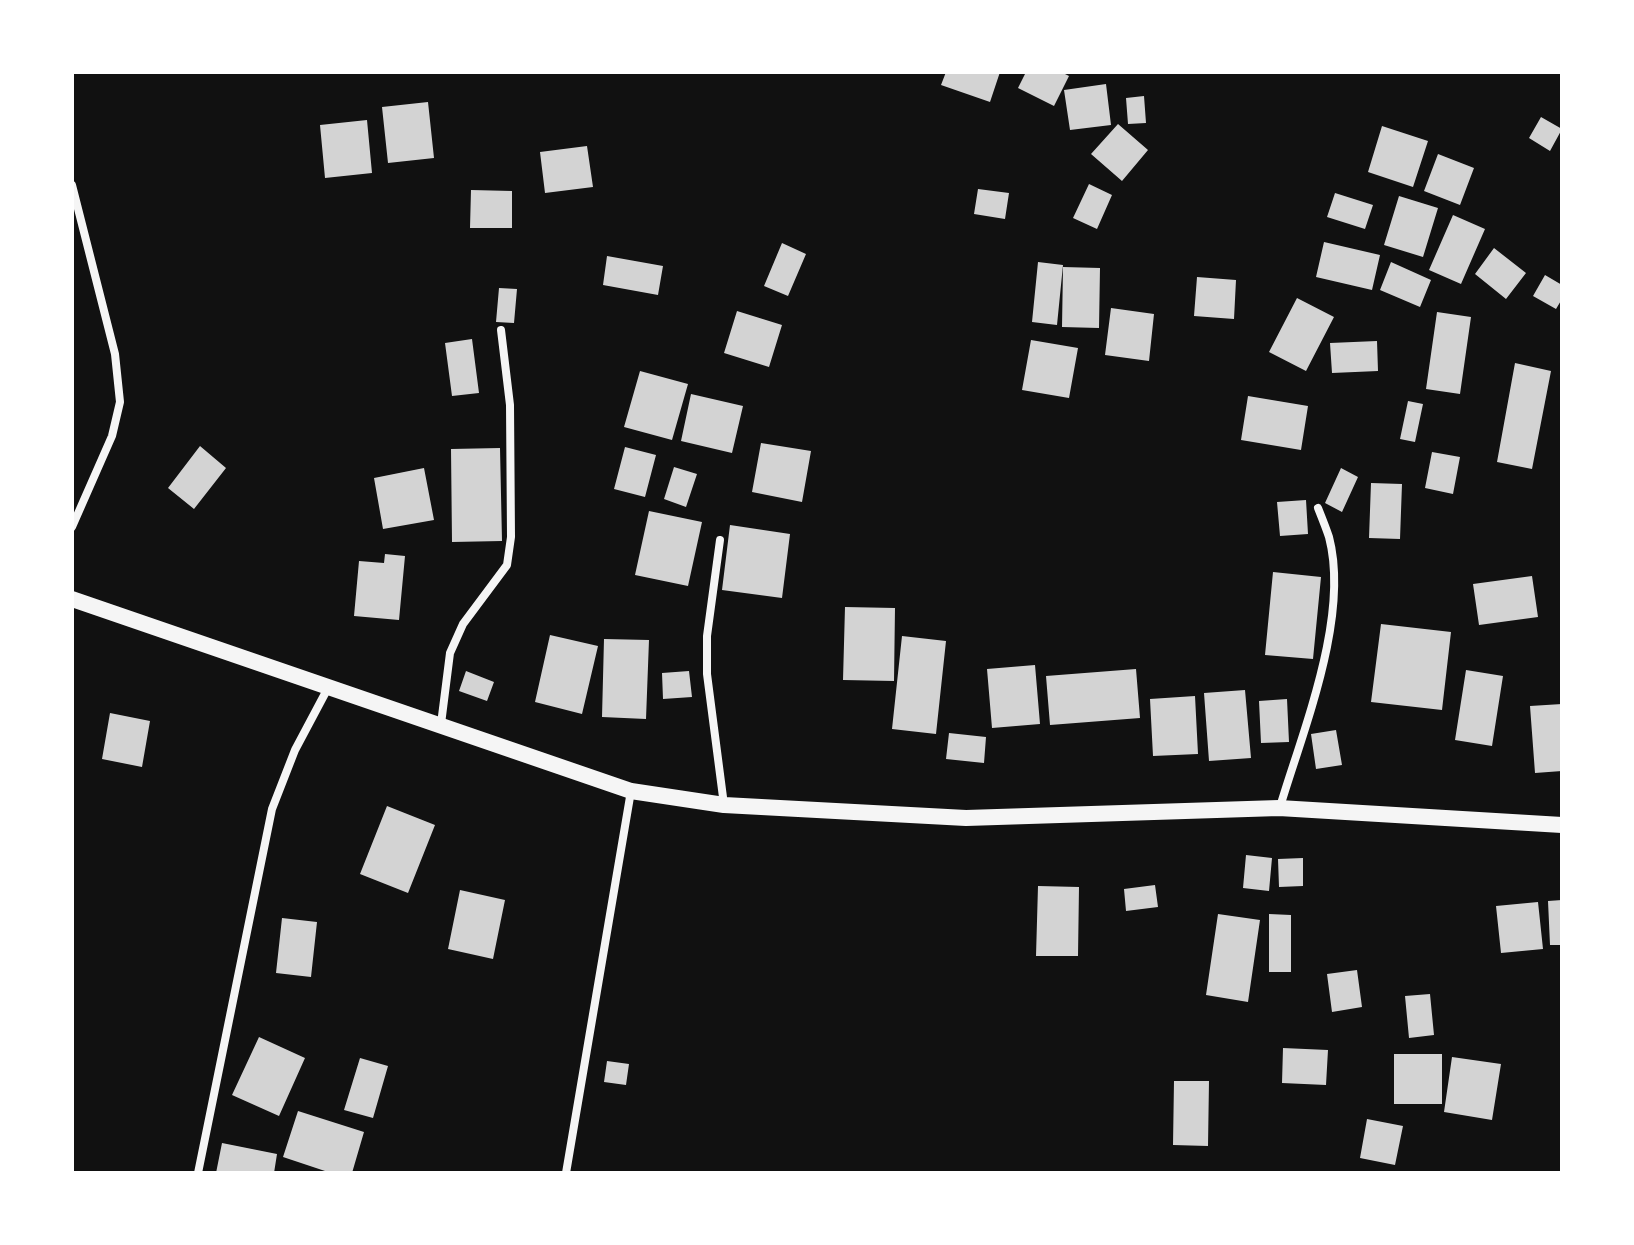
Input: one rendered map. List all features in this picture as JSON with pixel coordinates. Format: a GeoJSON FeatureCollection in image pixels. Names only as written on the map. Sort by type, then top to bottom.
{"type":"FeatureCollection","features":[{"type":"Feature","properties":{"kind":"main road"},"geometry":{"type":"LineString","coordinates":[[72,599],[631,791],[724,805],[966,818],[1279,808],[1562,825]]}},
{"type":"Feature","properties":{"kind":"street"},"geometry":{"type":"LineString","coordinates":[[72,185],[115,354],[120,402],[112,436],[72,527]]}},
{"type":"Feature","properties":{"kind":"street"},"geometry":{"type":"LineString","coordinates":[[441,724],[450,653],[463,624],[507,565],[511,537],[510,405],[501,330]]}},
{"type":"Feature","properties":{"kind":"street"},"geometry":{"type":"LineString","coordinates":[[1279,808],[1320,674],[1333,616],[1334,575],[1329,539],[1318,508]]}},
{"type":"Feature","properties":{"kind":"street"},"geometry":{"type":"LineString","coordinates":[[720,540],[707,636],[707,674],[724,805]]}},
{"type":"Feature","properties":{"kind":"street"},"geometry":{"type":"LineString","coordinates":[[198,1173],[272,809],[295,750],[329,685]]}},
{"type":"Feature","properties":{"kind":"street"},"geometry":{"type":"LineString","coordinates":[[566,1173],[631,791]]}},
{"type":"Feature","properties":{"kind":"building"},"geometry":{"type":"Polygon","coordinates":[[[946,72],[1000,72],[990,102],[941,85],[946,72]]]}},
{"type":"Feature","properties":{"kind":"building"},"geometry":{"type":"Polygon","coordinates":[[[1026,72],[1061,72],[1069,76],[1054,106],[1018,88],[1026,72]]]}},
{"type":"Feature","properties":{"kind":"building"},"geometry":{"type":"Polygon","coordinates":[[[1106,84],[1111,125],[1070,130],[1064,90],[1106,84]]]}},
{"type":"Feature","properties":{"kind":"building"},"geometry":{"type":"Polygon","coordinates":[[[1144,96],[1146,123],[1128,124],[1126,98],[1144,96]]]}},
{"type":"Feature","properties":{"kind":"building"},"geometry":{"type":"Polygon","coordinates":[[[428,102],[434,158],[388,163],[382,107],[428,102]]]}},
{"type":"Feature","properties":{"kind":"building"},"geometry":{"type":"Polygon","coordinates":[[[1541,117],[1562,129],[1550,151],[1529,138],[1541,117]]]}},
{"type":"Feature","properties":{"kind":"building"},"geometry":{"type":"Polygon","coordinates":[[[367,120],[372,173],[325,178],[320,125],[367,120]]]}},
{"type":"Feature","properties":{"kind":"building"},"geometry":{"type":"Polygon","coordinates":[[[1118,124],[1148,150],[1122,181],[1091,154],[1118,124]]]}},
{"type":"Feature","properties":{"kind":"building"},"geometry":{"type":"Polygon","coordinates":[[[1382,126],[1428,141],[1413,187],[1368,172],[1382,126]]]}},
{"type":"Feature","properties":{"kind":"building"},"geometry":{"type":"Polygon","coordinates":[[[587,146],[593,187],[545,193],[540,152],[587,146]]]}},
{"type":"Feature","properties":{"kind":"building"},"geometry":{"type":"Polygon","coordinates":[[[1438,154],[1474,168],[1460,205],[1424,191],[1438,154]]]}},
{"type":"Feature","properties":{"kind":"building"},"geometry":{"type":"Polygon","coordinates":[[[1089,184],[1112,195],[1097,229],[1073,218],[1089,184]]]}},
{"type":"Feature","properties":{"kind":"building"},"geometry":{"type":"Polygon","coordinates":[[[978,189],[1009,193],[1005,219],[974,214],[978,189]]]}},
{"type":"Feature","properties":{"kind":"building"},"geometry":{"type":"Polygon","coordinates":[[[471,190],[512,191],[512,228],[470,228],[471,190]]]}},
{"type":"Feature","properties":{"kind":"building"},"geometry":{"type":"Polygon","coordinates":[[[1335,193],[1373,205],[1365,229],[1327,217],[1335,193]]]}},
{"type":"Feature","properties":{"kind":"building"},"geometry":{"type":"Polygon","coordinates":[[[1399,196],[1438,208],[1423,257],[1384,245],[1399,196]]]}},
{"type":"Feature","properties":{"kind":"building"},"geometry":{"type":"Polygon","coordinates":[[[1453,215],[1485,229],[1461,284],[1429,270],[1453,215]]]}},
{"type":"Feature","properties":{"kind":"building"},"geometry":{"type":"Polygon","coordinates":[[[1324,242],[1380,255],[1372,290],[1316,277],[1324,242]]]}},
{"type":"Feature","properties":{"kind":"building"},"geometry":{"type":"Polygon","coordinates":[[[782,243],[806,254],[788,296],[764,286],[782,243]]]}},
{"type":"Feature","properties":{"kind":"building"},"geometry":{"type":"Polygon","coordinates":[[[1494,248],[1526,273],[1506,299],[1475,274],[1494,248]]]}},
{"type":"Feature","properties":{"kind":"building"},"geometry":{"type":"Polygon","coordinates":[[[607,256],[663,266],[658,295],[603,285],[607,256]]]}},
{"type":"Feature","properties":{"kind":"building"},"geometry":{"type":"Polygon","coordinates":[[[1038,262],[1063,265],[1057,325],[1032,322],[1038,262]]]}},
{"type":"Feature","properties":{"kind":"building"},"geometry":{"type":"Polygon","coordinates":[[[1391,262],[1431,280],[1420,307],[1380,290],[1391,262]]]}},
{"type":"Feature","properties":{"kind":"building"},"geometry":{"type":"Polygon","coordinates":[[[1063,267],[1100,268],[1099,328],[1062,327],[1063,267]]]}},
{"type":"Feature","properties":{"kind":"building"},"geometry":{"type":"Polygon","coordinates":[[[1545,275],[1562,285],[1562,299],[1556,309],[1533,296],[1545,275]]]}},
{"type":"Feature","properties":{"kind":"building"},"geometry":{"type":"Polygon","coordinates":[[[1197,277],[1236,280],[1234,319],[1194,316],[1197,277]]]}},
{"type":"Feature","properties":{"kind":"building"},"geometry":{"type":"Polygon","coordinates":[[[499,288],[517,289],[514,323],[496,322],[499,288]]]}},
{"type":"Feature","properties":{"kind":"building"},"geometry":{"type":"Polygon","coordinates":[[[1297,298],[1334,317],[1306,371],[1269,352],[1297,298]]]}},
{"type":"Feature","properties":{"kind":"building"},"geometry":{"type":"Polygon","coordinates":[[[1111,308],[1154,314],[1149,361],[1105,355],[1111,308]]]}},
{"type":"Feature","properties":{"kind":"building"},"geometry":{"type":"Polygon","coordinates":[[[737,311],[782,325],[769,367],[724,353],[737,311]]]}},
{"type":"Feature","properties":{"kind":"building"},"geometry":{"type":"Polygon","coordinates":[[[1437,312],[1471,317],[1460,394],[1426,389],[1437,312]]]}},
{"type":"Feature","properties":{"kind":"building"},"geometry":{"type":"Polygon","coordinates":[[[472,339],[479,393],[452,396],[445,343],[472,339]]]}},
{"type":"Feature","properties":{"kind":"building"},"geometry":{"type":"Polygon","coordinates":[[[1031,340],[1078,348],[1069,398],[1022,390],[1031,340]]]}},
{"type":"Feature","properties":{"kind":"building"},"geometry":{"type":"Polygon","coordinates":[[[1377,341],[1378,371],[1332,373],[1330,343],[1377,341]]]}},
{"type":"Feature","properties":{"kind":"building"},"geometry":{"type":"Polygon","coordinates":[[[1515,363],[1551,371],[1532,469],[1497,462],[1515,363]]]}},
{"type":"Feature","properties":{"kind":"building"},"geometry":{"type":"Polygon","coordinates":[[[640,371],[688,384],[672,440],[624,427],[640,371]]]}},
{"type":"Feature","properties":{"kind":"building"},"geometry":{"type":"Polygon","coordinates":[[[691,394],[743,406],[732,453],[681,441],[691,394]]]}},
{"type":"Feature","properties":{"kind":"building"},"geometry":{"type":"Polygon","coordinates":[[[1248,396],[1308,406],[1301,450],[1241,440],[1248,396]]]}},
{"type":"Feature","properties":{"kind":"building"},"geometry":{"type":"Polygon","coordinates":[[[1408,401],[1423,404],[1415,442],[1400,439],[1408,401]]]}},
{"type":"Feature","properties":{"kind":"building"},"geometry":{"type":"Polygon","coordinates":[[[761,443],[811,451],[802,502],[752,492],[761,443]]]}},
{"type":"Feature","properties":{"kind":"building"},"geometry":{"type":"Polygon","coordinates":[[[200,446],[226,468],[194,509],[168,488],[200,446]]]}},
{"type":"Feature","properties":{"kind":"building"},"geometry":{"type":"Polygon","coordinates":[[[625,447],[656,455],[645,497],[614,489],[625,447]]]}},
{"type":"Feature","properties":{"kind":"building"},"geometry":{"type":"Polygon","coordinates":[[[500,448],[502,541],[452,542],[451,449],[500,448]]]}},
{"type":"Feature","properties":{"kind":"building"},"geometry":{"type":"Polygon","coordinates":[[[1432,452],[1460,457],[1453,494],[1425,488],[1432,452]]]}},
{"type":"Feature","properties":{"kind":"building"},"geometry":{"type":"Polygon","coordinates":[[[674,467],[697,474],[686,507],[664,499],[674,467]]]}},
{"type":"Feature","properties":{"kind":"building"},"geometry":{"type":"Polygon","coordinates":[[[424,468],[434,520],[383,529],[374,478],[424,468]]]}},
{"type":"Feature","properties":{"kind":"building"},"geometry":{"type":"Polygon","coordinates":[[[1341,468],[1358,477],[1342,512],[1325,503],[1341,468]]]}},
{"type":"Feature","properties":{"kind":"building"},"geometry":{"type":"Polygon","coordinates":[[[1371,483],[1402,484],[1400,539],[1369,538],[1371,483]]]}},
{"type":"Feature","properties":{"kind":"building"},"geometry":{"type":"Polygon","coordinates":[[[1306,500],[1308,534],[1280,536],[1277,502],[1306,500]]]}},
{"type":"Feature","properties":{"kind":"building"},"geometry":{"type":"Polygon","coordinates":[[[649,511],[702,522],[688,586],[635,575],[649,511]]]}},
{"type":"Feature","properties":{"kind":"building"},"geometry":{"type":"Polygon","coordinates":[[[730,525],[790,534],[782,598],[722,590],[730,525]]]}},
{"type":"Feature","properties":{"kind":"building"},"geometry":{"type":"Polygon","coordinates":[[[385,554],[405,556],[399,620],[354,616],[359,561],[384,563],[385,554]]]}},
{"type":"Feature","properties":{"kind":"building"},"geometry":{"type":"Polygon","coordinates":[[[1273,572],[1321,577],[1313,659],[1265,655],[1273,572]]]}},
{"type":"Feature","properties":{"kind":"building"},"geometry":{"type":"Polygon","coordinates":[[[1532,576],[1538,617],[1479,625],[1473,584],[1532,576]]]}},
{"type":"Feature","properties":{"kind":"building"},"geometry":{"type":"Polygon","coordinates":[[[845,607],[895,608],[894,681],[843,680],[845,607]]]}},
{"type":"Feature","properties":{"kind":"building"},"geometry":{"type":"Polygon","coordinates":[[[1381,624],[1451,632],[1442,710],[1371,702],[1381,624]]]}},
{"type":"Feature","properties":{"kind":"building"},"geometry":{"type":"Polygon","coordinates":[[[550,635],[598,646],[582,714],[535,702],[550,635]]]}},
{"type":"Feature","properties":{"kind":"building"},"geometry":{"type":"Polygon","coordinates":[[[902,636],[946,641],[936,734],[892,729],[902,636]]]}},
{"type":"Feature","properties":{"kind":"building"},"geometry":{"type":"Polygon","coordinates":[[[604,639],[649,640],[646,719],[602,717],[604,639]]]}},
{"type":"Feature","properties":{"kind":"building"},"geometry":{"type":"Polygon","coordinates":[[[1035,665],[1040,724],[992,728],[987,669],[1035,665]]]}},
{"type":"Feature","properties":{"kind":"building"},"geometry":{"type":"Polygon","coordinates":[[[1136,669],[1140,718],[1050,725],[1046,676],[1136,669]]]}},
{"type":"Feature","properties":{"kind":"building"},"geometry":{"type":"Polygon","coordinates":[[[1466,670],[1503,676],[1492,746],[1455,740],[1466,670]]]}},
{"type":"Feature","properties":{"kind":"building"},"geometry":{"type":"Polygon","coordinates":[[[466,671],[494,682],[487,701],[459,691],[466,671]]]}},
{"type":"Feature","properties":{"kind":"building"},"geometry":{"type":"Polygon","coordinates":[[[689,671],[692,697],[663,699],[662,673],[689,671]]]}},
{"type":"Feature","properties":{"kind":"building"},"geometry":{"type":"Polygon","coordinates":[[[1245,690],[1251,758],[1209,761],[1204,693],[1245,690]]]}},
{"type":"Feature","properties":{"kind":"building"},"geometry":{"type":"Polygon","coordinates":[[[1195,696],[1198,754],[1153,756],[1150,699],[1195,696]]]}},
{"type":"Feature","properties":{"kind":"building"},"geometry":{"type":"Polygon","coordinates":[[[1287,699],[1289,742],[1261,743],[1259,701],[1287,699]]]}},
{"type":"Feature","properties":{"kind":"building"},"geometry":{"type":"Polygon","coordinates":[[[1562,704],[1562,771],[1535,773],[1530,706],[1562,704]]]}},
{"type":"Feature","properties":{"kind":"building"},"geometry":{"type":"Polygon","coordinates":[[[110,713],[150,721],[142,767],[102,759],[110,713]]]}},
{"type":"Feature","properties":{"kind":"building"},"geometry":{"type":"Polygon","coordinates":[[[1336,730],[1342,765],[1316,769],[1311,734],[1336,730]]]}},
{"type":"Feature","properties":{"kind":"building"},"geometry":{"type":"Polygon","coordinates":[[[949,733],[986,737],[984,763],[946,759],[949,733]]]}},
{"type":"Feature","properties":{"kind":"building"},"geometry":{"type":"Polygon","coordinates":[[[387,806],[435,825],[408,893],[360,874],[387,806]]]}},
{"type":"Feature","properties":{"kind":"building"},"geometry":{"type":"Polygon","coordinates":[[[1246,855],[1272,858],[1269,891],[1243,888],[1246,855]]]}},
{"type":"Feature","properties":{"kind":"building"},"geometry":{"type":"Polygon","coordinates":[[[1303,858],[1303,886],[1279,887],[1278,859],[1303,858]]]}},
{"type":"Feature","properties":{"kind":"building"},"geometry":{"type":"Polygon","coordinates":[[[1155,885],[1158,907],[1126,911],[1124,889],[1155,885]]]}},
{"type":"Feature","properties":{"kind":"building"},"geometry":{"type":"Polygon","coordinates":[[[1038,886],[1079,887],[1078,956],[1036,956],[1038,886]]]}},
{"type":"Feature","properties":{"kind":"building"},"geometry":{"type":"Polygon","coordinates":[[[460,890],[505,900],[493,959],[448,949],[460,890]]]}},
{"type":"Feature","properties":{"kind":"building"},"geometry":{"type":"Polygon","coordinates":[[[1562,900],[1562,945],[1550,945],[1548,901],[1562,900]]]}},
{"type":"Feature","properties":{"kind":"building"},"geometry":{"type":"Polygon","coordinates":[[[1538,902],[1543,949],[1501,953],[1496,906],[1538,902]]]}},
{"type":"Feature","properties":{"kind":"building"},"geometry":{"type":"Polygon","coordinates":[[[1218,914],[1260,920],[1248,1002],[1206,995],[1218,914]]]}},
{"type":"Feature","properties":{"kind":"building"},"geometry":{"type":"Polygon","coordinates":[[[1269,914],[1291,915],[1291,972],[1269,972],[1269,914]]]}},
{"type":"Feature","properties":{"kind":"building"},"geometry":{"type":"Polygon","coordinates":[[[282,918],[317,922],[311,977],[276,973],[282,918]]]}},
{"type":"Feature","properties":{"kind":"building"},"geometry":{"type":"Polygon","coordinates":[[[1357,970],[1362,1007],[1332,1012],[1327,974],[1357,970]]]}},
{"type":"Feature","properties":{"kind":"building"},"geometry":{"type":"Polygon","coordinates":[[[1430,994],[1434,1035],[1409,1038],[1405,996],[1430,994]]]}},
{"type":"Feature","properties":{"kind":"building"},"geometry":{"type":"Polygon","coordinates":[[[259,1037],[305,1058],[279,1116],[232,1095],[259,1037]]]}},
{"type":"Feature","properties":{"kind":"building"},"geometry":{"type":"Polygon","coordinates":[[[1283,1048],[1328,1050],[1326,1085],[1282,1083],[1283,1048]]]}},
{"type":"Feature","properties":{"kind":"building"},"geometry":{"type":"Polygon","coordinates":[[[1394,1054],[1442,1054],[1442,1104],[1394,1104],[1394,1054]]]}},
{"type":"Feature","properties":{"kind":"building"},"geometry":{"type":"Polygon","coordinates":[[[1452,1057],[1501,1064],[1492,1120],[1444,1112],[1452,1057]]]}},
{"type":"Feature","properties":{"kind":"building"},"geometry":{"type":"Polygon","coordinates":[[[360,1058],[388,1066],[373,1118],[344,1110],[360,1058]]]}},
{"type":"Feature","properties":{"kind":"building"},"geometry":{"type":"Polygon","coordinates":[[[607,1061],[629,1064],[626,1085],[604,1082],[607,1061]]]}},
{"type":"Feature","properties":{"kind":"building"},"geometry":{"type":"Polygon","coordinates":[[[1174,1081],[1209,1081],[1208,1146],[1173,1145],[1174,1081]]]}},
{"type":"Feature","properties":{"kind":"building"},"geometry":{"type":"Polygon","coordinates":[[[298,1111],[364,1132],[352,1173],[331,1173],[283,1157],[298,1111]]]}},
{"type":"Feature","properties":{"kind":"building"},"geometry":{"type":"Polygon","coordinates":[[[1367,1119],[1403,1126],[1395,1165],[1360,1158],[1367,1119]]]}},
{"type":"Feature","properties":{"kind":"building"},"geometry":{"type":"Polygon","coordinates":[[[222,1143],[277,1154],[274,1173],[216,1173],[222,1143]]]}}]}
